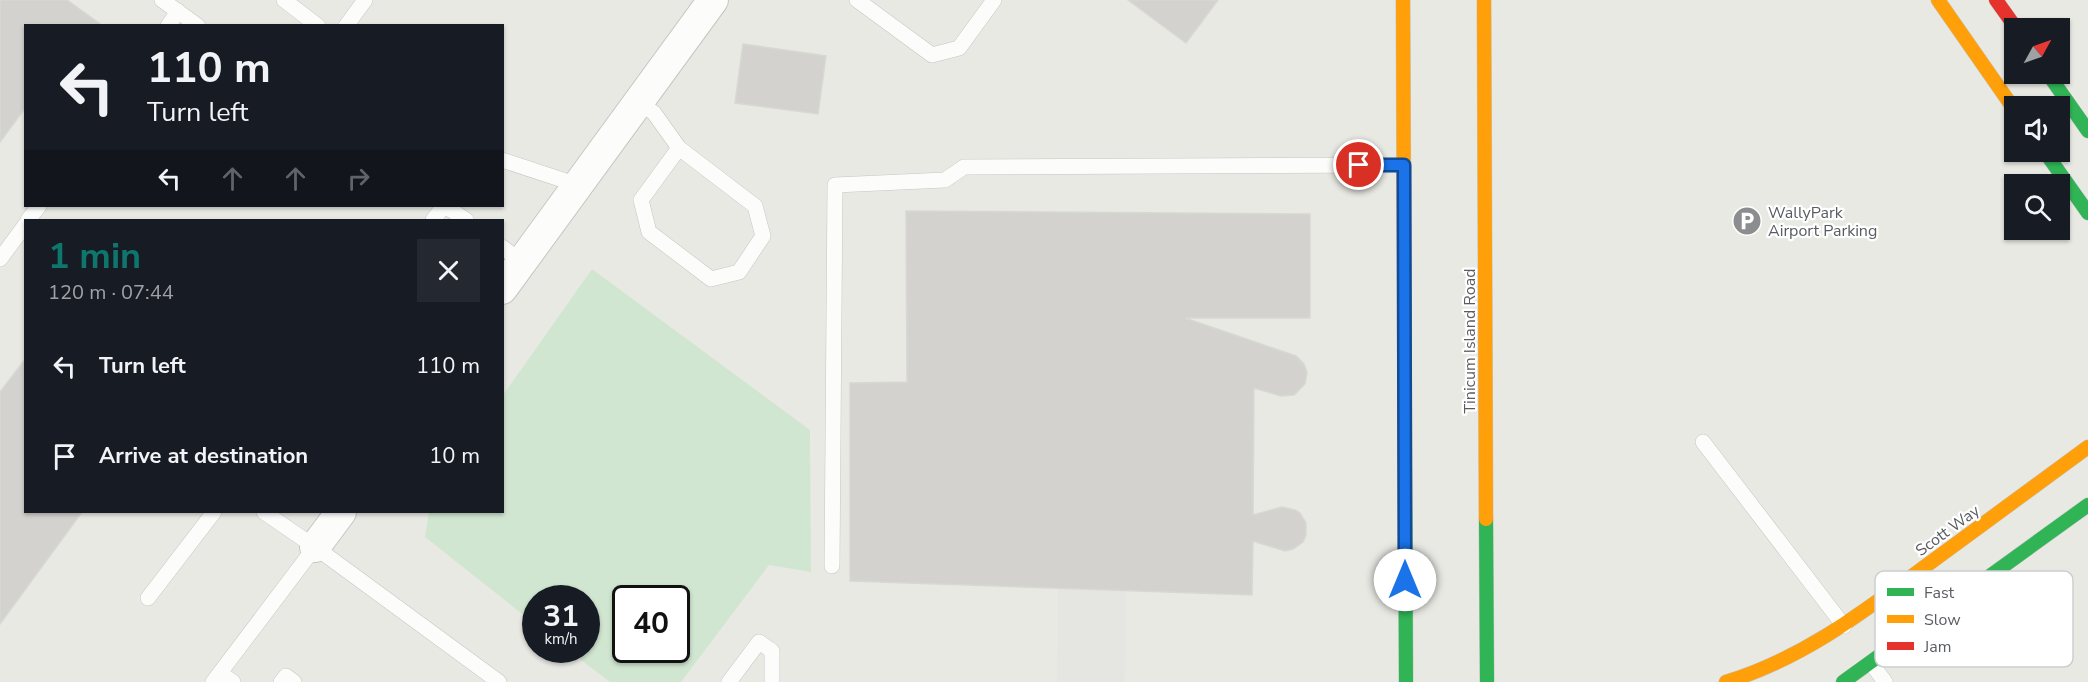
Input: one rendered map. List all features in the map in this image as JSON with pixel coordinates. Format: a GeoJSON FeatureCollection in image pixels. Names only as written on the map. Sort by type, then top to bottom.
{"type":"FeatureCollection","features":[{"type":"Feature","properties":{"kind":"street"},"geometry":{"type":"LineString","coordinates":[[504,282],[512,254],[578,185],[713,0]]}},
{"type":"Feature","properties":{"kind":"street"},"geometry":{"type":"LineString","coordinates":[[1403,0],[1406,682]]}},
{"type":"Feature","properties":{"kind":"street","name":"Tinicum Island Road"},"geometry":{"type":"LineString","coordinates":[[1484,0],[1486,682]]}},
{"type":"Feature","properties":{"kind":"street"},"geometry":{"type":"LineString","coordinates":[[1938,0],[2005,96]]}},
{"type":"Feature","properties":{"kind":"street"},"geometry":{"type":"LineString","coordinates":[[1996,0],[2009,18]]}},
{"type":"Feature","properties":{"kind":"street"},"geometry":{"type":"LineString","coordinates":[[2055,84],[2088,131]]}},
{"type":"Feature","properties":{"kind":"street"},"geometry":{"type":"LineString","coordinates":[[2052,162],[2088,213]]}},
{"type":"Feature","properties":{"kind":"street","name":"Scott Way"},"geometry":{"type":"LineString","coordinates":[[1925,571],[2088,447]]}},
{"type":"Feature","properties":{"kind":"street"},"geometry":{"type":"LineString","coordinates":[[1993,571],[2088,505]]}},
{"type":"Feature","properties":{"kind":"street"},"geometry":{"type":"LineString","coordinates":[[315,547],[340,513]]}},
{"type":"Feature","properties":{"kind":"street","name":"Scott Way"},"geometry":{"type":"LineString","coordinates":[[1726,682],[1766,669],[1793,657],[1847,630],[1875,609]]}},
{"type":"Feature","properties":{"kind":"street"},"geometry":{"type":"LineString","coordinates":[[1843,682],[1875,653]]}},
{"type":"Feature","properties":{"kind":"lane"},"geometry":{"type":"LineString","coordinates":[[162,0],[195,24]]}},
{"type":"Feature","properties":{"kind":"lane"},"geometry":{"type":"LineString","coordinates":[[284,0],[315,24]]}},
{"type":"Feature","properties":{"kind":"lane"},"geometry":{"type":"LineString","coordinates":[[347,24],[365,0]]}},
{"type":"Feature","properties":{"kind":"lane"},"geometry":{"type":"LineString","coordinates":[[857,0],[932,56],[959,48],[994,0]]}},
{"type":"Feature","properties":{"kind":"lane"},"geometry":{"type":"LineString","coordinates":[[169,24],[178,11]]}},
{"type":"Feature","properties":{"kind":"lane"},"geometry":{"type":"LineString","coordinates":[[639,102],[654,113],[679,148],[755,206],[763,236],[739,272],[711,279],[649,232],[641,200],[679,148]]}},
{"type":"Feature","properties":{"kind":"lane"},"geometry":{"type":"LineString","coordinates":[[504,161],[578,185]]}},
{"type":"Feature","properties":{"kind":"lane"},"geometry":{"type":"LineString","coordinates":[[832,566],[835,185],[945,180],[964,167],[1404,165]]}},
{"type":"Feature","properties":{"kind":"lane"},"geometry":{"type":"LineString","coordinates":[[434,219],[444,207]]}},
{"type":"Feature","properties":{"kind":"lane"},"geometry":{"type":"LineString","coordinates":[[446,207],[464,219]]}},
{"type":"Feature","properties":{"kind":"lane"},"geometry":{"type":"LineString","coordinates":[[0,259],[24,226]]}},
{"type":"Feature","properties":{"kind":"lane"},"geometry":{"type":"LineString","coordinates":[[1703,442],[1847,630]]}},
{"type":"Feature","properties":{"kind":"lane"},"geometry":{"type":"LineString","coordinates":[[148,598],[213,513]]}},
{"type":"Feature","properties":{"kind":"lane"},"geometry":{"type":"LineString","coordinates":[[265,513],[499,682]]}},
{"type":"Feature","properties":{"kind":"lane"},"geometry":{"type":"LineString","coordinates":[[233,682],[216,677],[315,547]]}},
{"type":"Feature","properties":{"kind":"lane"},"geometry":{"type":"LineString","coordinates":[[729,682],[759,642],[772,651],[772,682]]}},
{"type":"Feature","properties":{"kind":"lane"},"geometry":{"type":"LineString","coordinates":[[1868,658],[1885,682]]}},
{"type":"Feature","properties":{"kind":"lane"},"geometry":{"type":"LineString","coordinates":[[281,682],[286,676],[294,682]]}},
{"type":"Feature","properties":{"kind":"green space"},"geometry":{"type":"Polygon","coordinates":[[[592,269],[810,430],[811,572],[769,565],[681,682],[610,682],[585,663],[600,663],[600,585],[522,585],[522,614],[425,537],[429,513],[504,513],[504,394],[592,269]]]}},
{"type":"Feature","properties":{"kind":"building"},"geometry":{"type":"Polygon","coordinates":[[[0,0],[67,0],[100,24],[24,24],[24,110],[0,142],[0,0]]]}},
{"type":"Feature","properties":{"kind":"building"},"geometry":{"type":"Polygon","coordinates":[[[1128,0],[1218,0],[1186,43],[1128,0]]]}},
{"type":"Feature","properties":{"kind":"building"},"geometry":{"type":"Polygon","coordinates":[[[743,44],[826,56],[818,114],[735,103],[743,44]]]}},
{"type":"Feature","properties":{"kind":"building"},"geometry":{"type":"Polygon","coordinates":[[[906,211],[1310,214],[1310,318],[1185,318],[1296,356],[1304,364],[1307,373],[1305,384],[1294,395],[1281,396],[1254,388],[1253,515],[1282,507],[1295,510],[1300,513],[1306,523],[1306,535],[1303,542],[1285,551],[1253,541],[1252,595],[850,581],[850,383],[907,382],[906,211]]]}},
{"type":"Feature","properties":{"kind":"building"},"geometry":{"type":"Polygon","coordinates":[[[24,361],[24,513],[81,513],[0,624],[0,392],[24,361]]]}},
{"type":"Feature","properties":{"kind":"taxiway"},"geometry":{"type":"LineString","coordinates":[[1091,682],[1092,589]]}},
{"type":"Feature","properties":{"kind":"traffic: fast"},"geometry":{"type":"LineString","coordinates":[[2055,84],[2088,131]]}},
{"type":"Feature","properties":{"kind":"traffic: fast"},"geometry":{"type":"LineString","coordinates":[[2052,162],[2088,213]]}},
{"type":"Feature","properties":{"kind":"traffic: fast"},"geometry":{"type":"LineString","coordinates":[[1404,248],[1406,682]]}},
{"type":"Feature","properties":{"kind":"traffic: fast"},"geometry":{"type":"LineString","coordinates":[[1997,571],[2088,505]]}},
{"type":"Feature","properties":{"kind":"traffic: fast"},"geometry":{"type":"LineString","coordinates":[[1486,519],[1487,682]]}},
{"type":"Feature","properties":{"kind":"traffic: fast"},"geometry":{"type":"LineString","coordinates":[[1843,682],[1875,659]]}},
{"type":"Feature","properties":{"kind":"traffic: slow"},"geometry":{"type":"LineString","coordinates":[[1403,0],[1404,248]]}},
{"type":"Feature","properties":{"kind":"traffic: slow"},"geometry":{"type":"LineString","coordinates":[[1484,0],[1486,519]]}},
{"type":"Feature","properties":{"kind":"traffic: slow"},"geometry":{"type":"LineString","coordinates":[[1938,0],[2005,96]]}},
{"type":"Feature","properties":{"kind":"traffic: slow"},"geometry":{"type":"LineString","coordinates":[[1919,571],[2088,447]]}},
{"type":"Feature","properties":{"kind":"traffic: slow"},"geometry":{"type":"LineString","coordinates":[[1726,682],[1753,673],[1803,649],[1875,603]]}},
{"type":"Feature","properties":{"kind":"traffic: jam"},"geometry":{"type":"LineString","coordinates":[[1996,0],[2009,18]]}},
{"type":"Feature","properties":{"kind":"place","name":"WallyPark Airport Parking"},"geometry":{"type":"Point","coordinates":[1747,221]}},
{"type":"Feature","properties":{"kind":"route"},"geometry":{"type":"LineString","coordinates":[[1359,165],[1404,165],[1405,580]]}}]}
